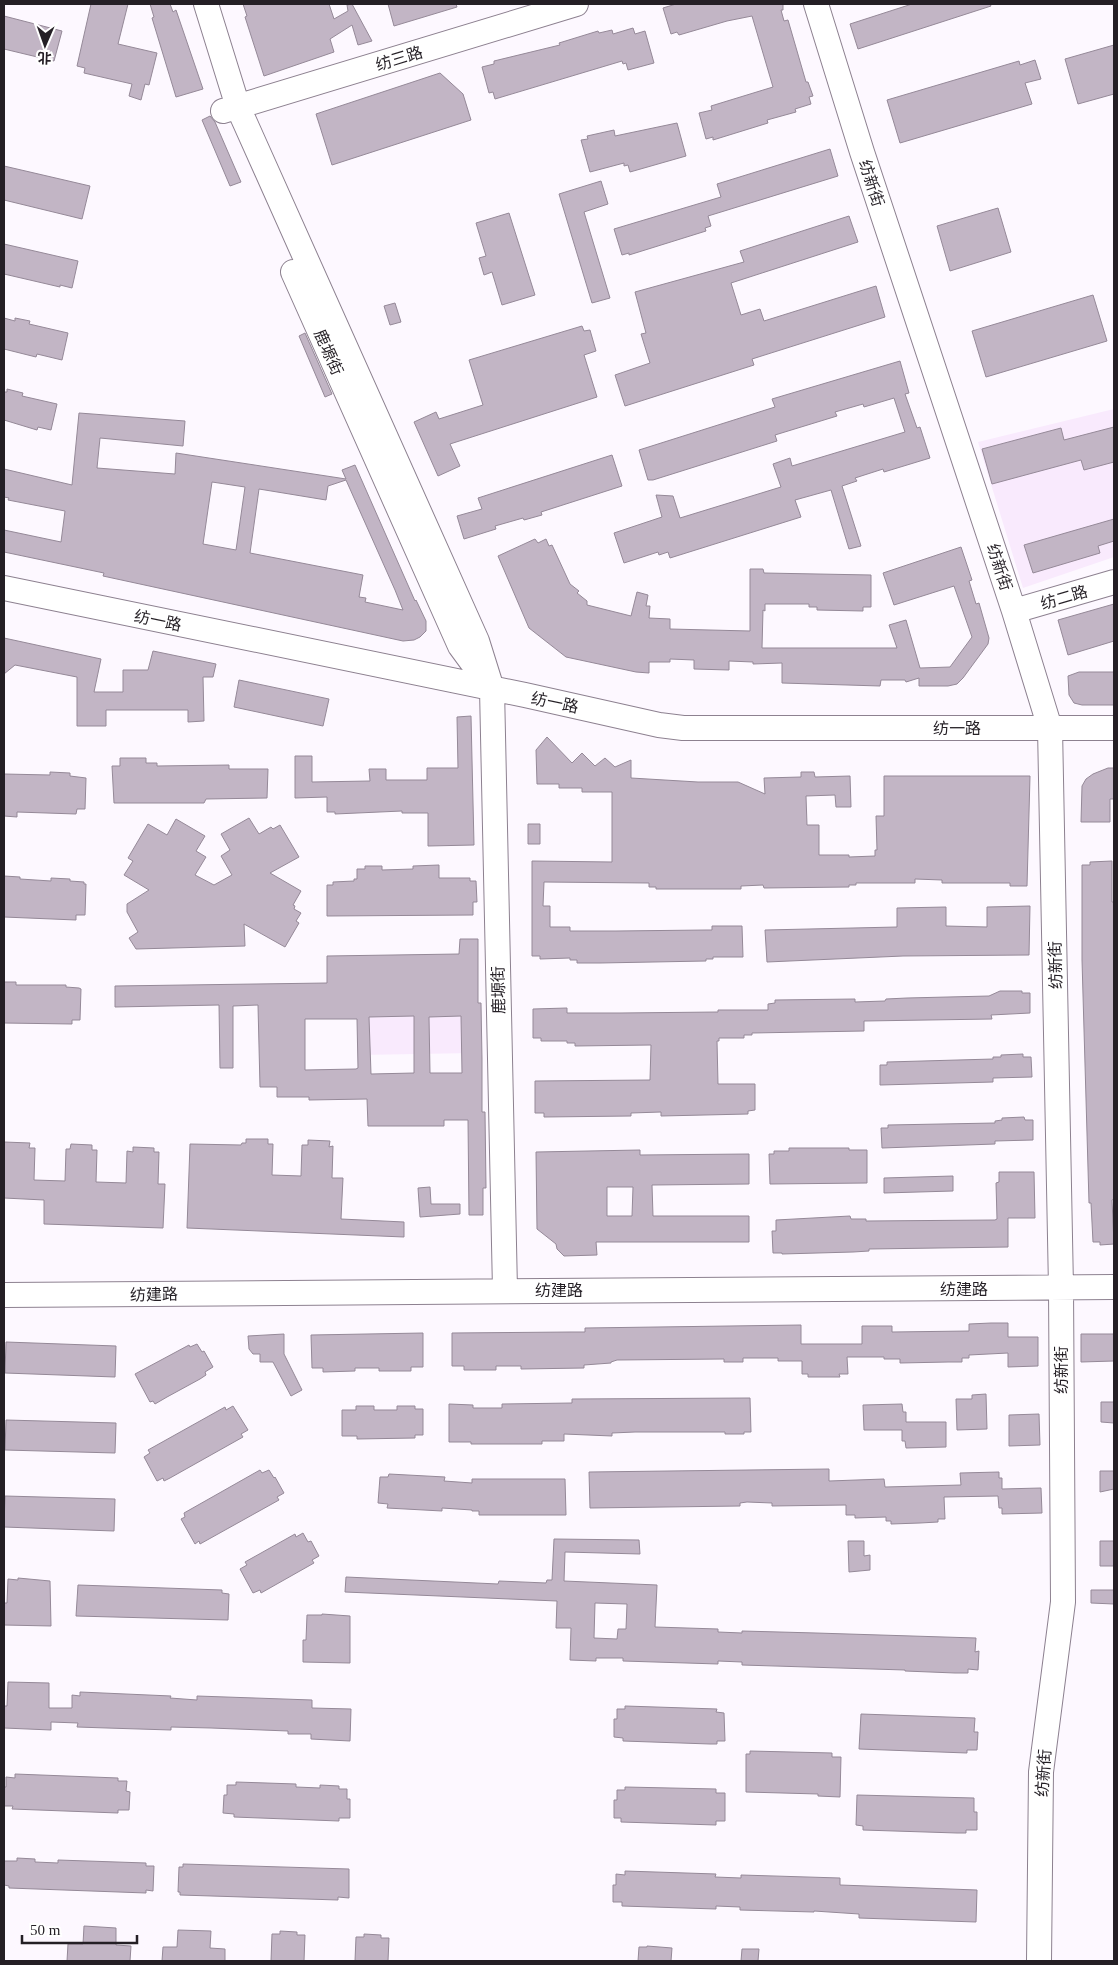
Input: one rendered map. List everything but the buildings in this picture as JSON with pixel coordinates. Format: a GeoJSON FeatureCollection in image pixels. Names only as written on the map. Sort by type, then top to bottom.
{"type":"FeatureCollection","features":[{"type":"Feature","properties":{"kind":"street","name":"鹿塬街"},"geometry":{"type":"LineString","coordinates":[[189,4],[230,109],[477,641],[492,689],[505,1290]]}},
{"type":"Feature","properties":{"kind":"street","name":"鹿塬街"},"geometry":{"type":"LineString","coordinates":[[206,4],[230,109]]}},
{"type":"Feature","properties":{"kind":"street","name":"纺三路"},"geometry":{"type":"LineString","coordinates":[[230,109],[576,4]]}},
{"type":"Feature","properties":{"kind":"street","name":"纺新街"},"geometry":{"type":"LineString","coordinates":[[816,4],[862,152],[1014,611],[1050,728],[1061,1288],[1063,1602],[1041,1772],[1039,1961]]}},
{"type":"Feature","properties":{"kind":"street","name":"纺二路"},"geometry":{"type":"LineString","coordinates":[[1014,611],[1114,582]]}},
{"type":"Feature","properties":{"kind":"street","name":"纺一路"},"geometry":{"type":"LineString","coordinates":[[4,588],[659,725],[683,728],[1114,728]]}},
{"type":"Feature","properties":{"kind":"street","name":"纺建路"},"geometry":{"type":"LineString","coordinates":[[4,1295],[1114,1287]]}},
{"type":"Feature","properties":{"kind":"shaded area"},"geometry":{"type":"Polygon","coordinates":[[[1114,409],[1114,557],[1023,588],[978,442],[1114,409]]]}},
{"type":"Feature","properties":{"kind":"shaded area"},"geometry":{"type":"Polygon","coordinates":[[[361,995],[473,996],[474,1053],[359,1055],[361,995]]]}}]}
